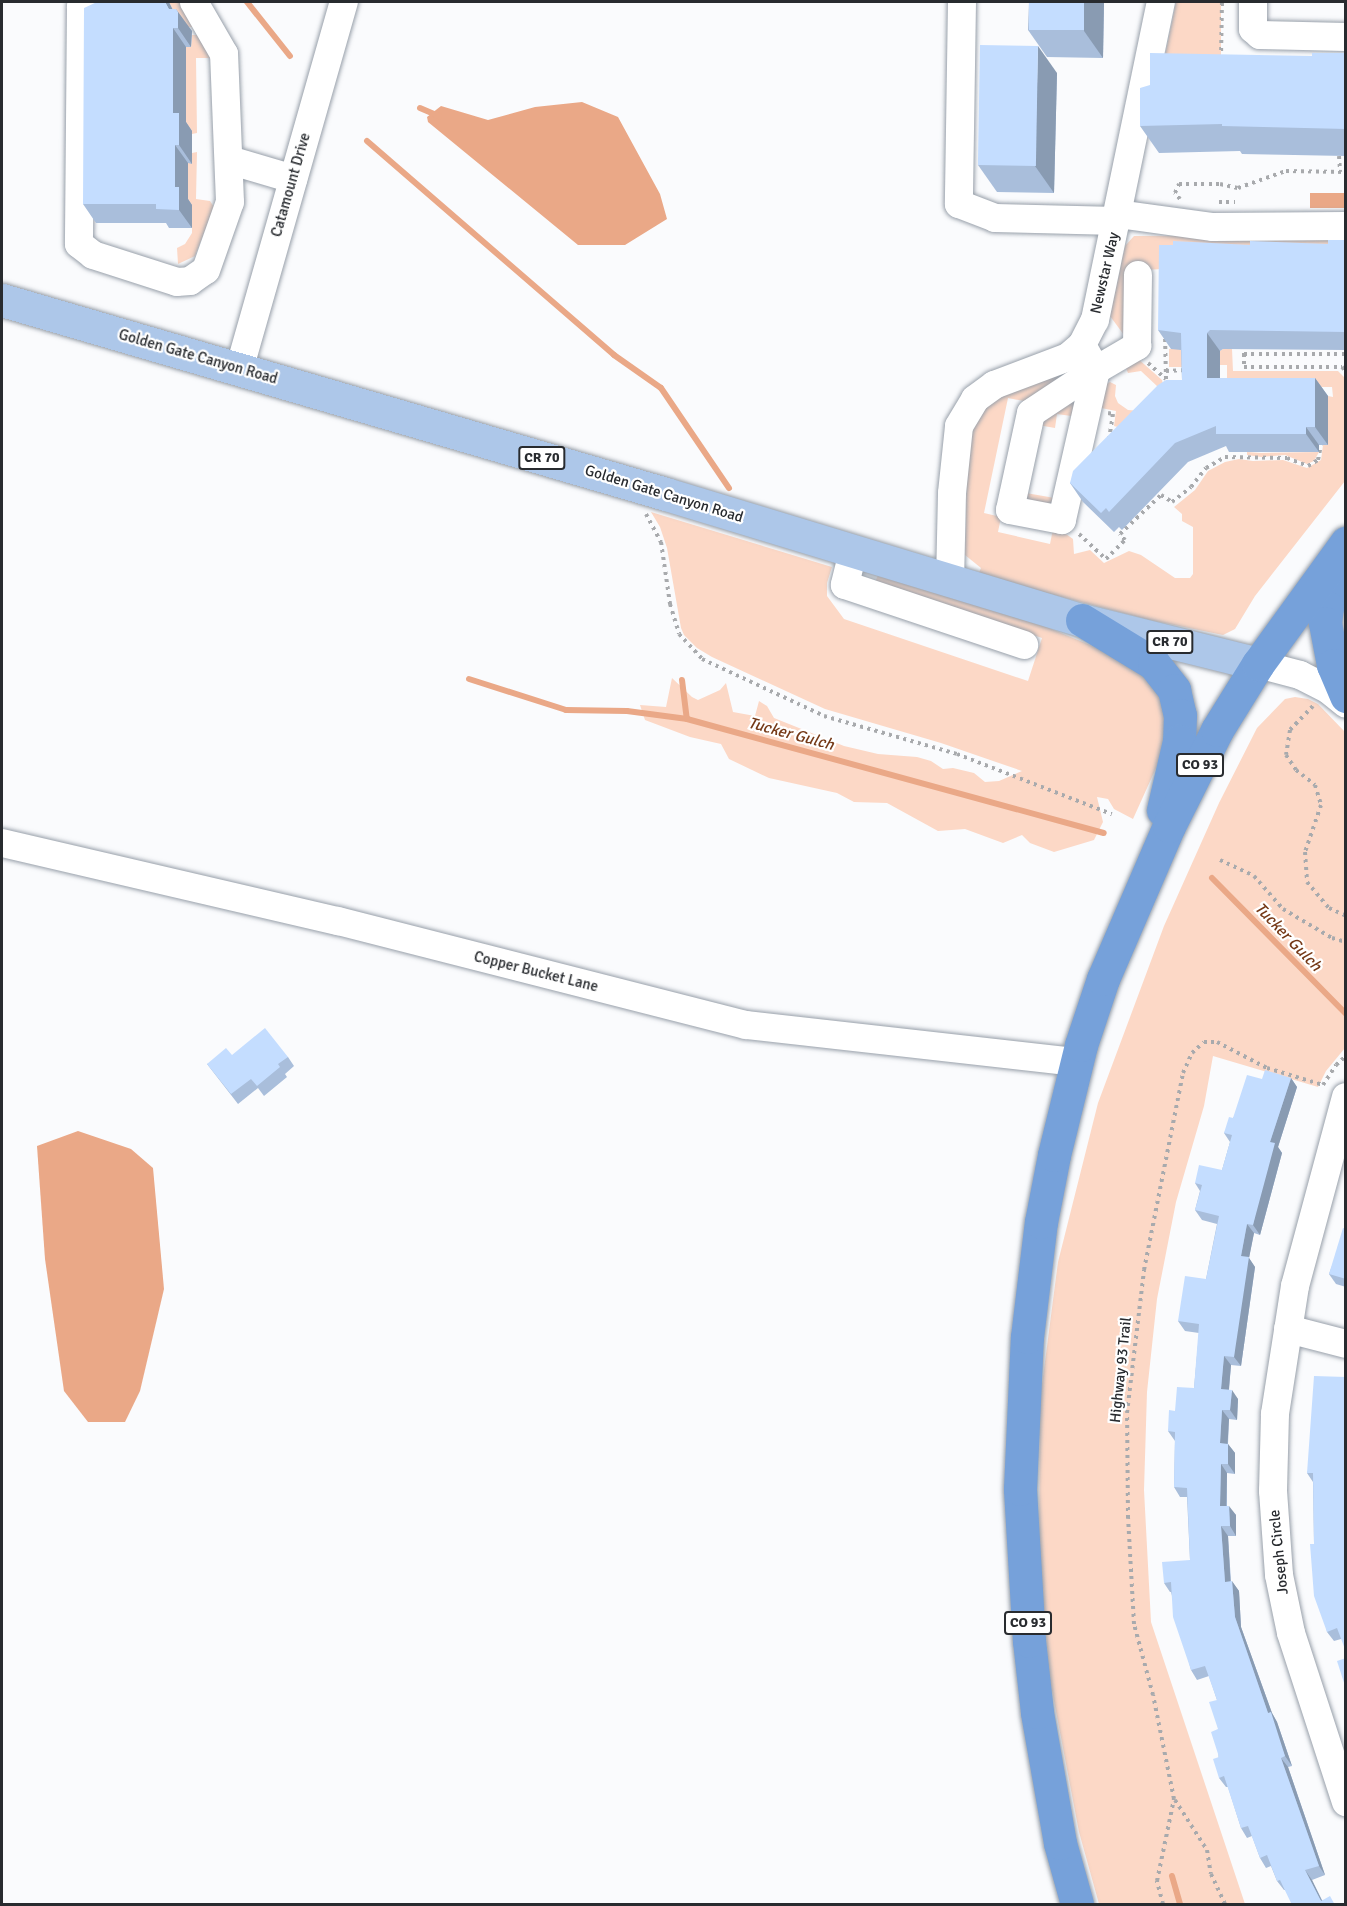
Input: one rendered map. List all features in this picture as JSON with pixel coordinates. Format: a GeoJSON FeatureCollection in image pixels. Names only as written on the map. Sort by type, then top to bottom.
{"type":"FeatureCollection","features":[{"type":"Feature","properties":{"kind":"highway","name":"CO 93"},"geometry":{"type":"LineString","coordinates":[[1077,1905],[1060,1843],[1037,1712],[1029,1641],[1020,1489],[1027,1336],[1038,1243],[1054,1155],[1076,1062],[1103,979],[1149,870],[1217,730],[1258,664],[1346,544]]}},
{"type":"Feature","properties":{"kind":"highway"},"geometry":{"type":"LineString","coordinates":[[1340,697],[1325,623],[1327,607],[1346,544]]}},
{"type":"Feature","properties":{"kind":"highway"},"geometry":{"type":"LineString","coordinates":[[1082,620],[1161,670],[1174,690],[1178,702],[1179,741],[1149,870]]}},
{"type":"Feature","properties":{"kind":"main road","name":"Golden Gate Canyon Road"},"geometry":{"type":"LineString","coordinates":[[2,300],[624,482],[950,582],[1082,620],[1258,664]]}},
{"type":"Feature","properties":{"kind":"street"},"geometry":{"type":"LineString","coordinates":[[84,2],[81,7],[79,244],[93,255],[177,282],[190,281],[206,270],[230,202],[224,54],[194,2]]}},
{"type":"Feature","properties":{"kind":"street","name":"Catamount Drive"},"geometry":{"type":"LineString","coordinates":[[239,370],[344,2]]}},
{"type":"Feature","properties":{"kind":"street"},"geometry":{"type":"LineString","coordinates":[[962,2],[959,204],[995,218],[1117,218],[1213,227],[1346,226]]}},
{"type":"Feature","properties":{"kind":"street","name":"Newstar Way"},"geometry":{"type":"LineString","coordinates":[[1082,345],[1095,320],[1161,2]]}},
{"type":"Feature","properties":{"kind":"street"},"geometry":{"type":"LineString","coordinates":[[1253,2],[1253,29],[1260,35],[1346,36]]}},
{"type":"Feature","properties":{"kind":"street"},"geometry":{"type":"LineString","coordinates":[[229,159],[293,179]]}},
{"type":"Feature","properties":{"kind":"street"},"geometry":{"type":"LineString","coordinates":[[950,582],[952,493],[959,426],[975,399],[994,385],[1068,357],[1082,345],[1096,370],[1062,520],[1010,510],[1031,412],[1096,370],[1137,346],[1138,275]]}},
{"type":"Feature","properties":{"kind":"street"},"geometry":{"type":"LineString","coordinates":[[853,552],[844,585],[1024,645]]}},
{"type":"Feature","properties":{"kind":"street"},"geometry":{"type":"LineString","coordinates":[[1258,664],[1300,675],[1340,697]]}},
{"type":"Feature","properties":{"kind":"street","name":"Copper Bucket Lane"},"geometry":{"type":"LineString","coordinates":[[2,843],[338,921],[746,1025],[1076,1062]]}},
{"type":"Feature","properties":{"kind":"street","name":"Joseph Circle"},"geometry":{"type":"LineString","coordinates":[[1346,1097],[1294,1286],[1275,1414],[1273,1491],[1279,1575],[1291,1633],[1346,1802]]}},
{"type":"Feature","properties":{"kind":"street"},"geometry":{"type":"LineString","coordinates":[[1288,1329],[1346,1344]]}},
{"type":"Feature","properties":{"kind":"path"},"geometry":{"type":"LineString","coordinates":[[1183,203],[1175,193],[1179,184],[1220,184],[1238,188],[1286,171],[1343,172],[1339,156]]}},
{"type":"Feature","properties":{"kind":"path"},"geometry":{"type":"LineString","coordinates":[[1217,202],[1246,204]]}},
{"type":"Feature","properties":{"kind":"path"},"geometry":{"type":"LineString","coordinates":[[1244,344],[1244,367],[1342,367],[1346,371]]}},
{"type":"Feature","properties":{"kind":"path"},"geometry":{"type":"LineString","coordinates":[[1322,344],[1322,354]]}},
{"type":"Feature","properties":{"kind":"path"},"geometry":{"type":"LineString","coordinates":[[1244,354],[1346,354]]}},
{"type":"Feature","properties":{"kind":"path"},"geometry":{"type":"LineString","coordinates":[[1166,371],[1195,370]]}},
{"type":"Feature","properties":{"kind":"path"},"geometry":{"type":"LineString","coordinates":[[1166,379],[1167,391]]}},
{"type":"Feature","properties":{"kind":"path"},"geometry":{"type":"LineString","coordinates":[[1107,448],[1111,430],[1118,430]]}},
{"type":"Feature","properties":{"kind":"path"},"geometry":{"type":"LineString","coordinates":[[1062,520],[1106,559],[1125,540],[1120,534],[1161,495],[1172,502],[1191,487],[1206,468],[1225,457],[1281,458],[1308,466],[1318,460],[1321,445]]}},
{"type":"Feature","properties":{"kind":"path"},"geometry":{"type":"LineString","coordinates":[[624,482],[645,510],[661,542],[670,604],[679,634],[702,659],[824,716],[957,754],[1112,814]]}},
{"type":"Feature","properties":{"kind":"path"},"geometry":{"type":"LineString","coordinates":[[1340,697],[1290,730],[1286,755],[1296,770],[1315,785],[1321,805],[1305,852],[1307,882],[1329,908],[1346,916]]}},
{"type":"Feature","properties":{"kind":"path"},"geometry":{"type":"LineString","coordinates":[[1220,861],[1254,876],[1283,909],[1332,938],[1346,942]]}},
{"type":"Feature","properties":{"kind":"path","name":"Highway 93 Trail"},"geometry":{"type":"LineString","coordinates":[[1163,1905],[1157,1881],[1174,1799],[1153,1695],[1134,1624],[1128,1518],[1127,1413],[1144,1270],[1183,1073],[1192,1053],[1204,1042],[1216,1042],[1268,1068],[1323,1085],[1335,1065],[1346,1056]]}},
{"type":"Feature","properties":{"kind":"path"},"geometry":{"type":"LineString","coordinates":[[1174,1799],[1207,1850],[1211,1874],[1225,1905]]}},
{"type":"Feature","properties":{"kind":"shaded area"},"geometry":{"type":"Polygon","coordinates":[[[169,2],[182,2],[196,27],[182,27],[169,2]]]}},
{"type":"Feature","properties":{"kind":"shaded area"},"geometry":{"type":"Polygon","coordinates":[[[1176,2],[1221,2],[1221,65],[1160,80],[1176,2]]]}},
{"type":"Feature","properties":{"kind":"shaded area"},"geometry":{"type":"Polygon","coordinates":[[[192,35],[200,35],[211,58],[196,58],[197,133],[192,134],[186,131],[186,47],[191,47],[192,35]]]}},
{"type":"Feature","properties":{"kind":"shaded area"},"geometry":{"type":"Polygon","coordinates":[[[582,102],[618,117],[660,194],[667,219],[625,245],[578,245],[428,122],[427,117],[441,106],[488,120],[535,107],[582,102]]]}},
{"type":"Feature","properties":{"kind":"shaded area"},"geometry":{"type":"Polygon","coordinates":[[[197,152],[196,199],[210,201],[214,207],[195,256],[178,264],[177,248],[185,244],[192,233],[192,206],[188,205],[188,163],[192,163],[192,153],[197,152]]]}},
{"type":"Feature","properties":{"kind":"shaded area"},"geometry":{"type":"Polygon","coordinates":[[[1310,193],[1345,193],[1345,208],[1310,208],[1310,193]]]}},
{"type":"Feature","properties":{"kind":"shaded area"},"geometry":{"type":"Polygon","coordinates":[[[1345,235],[1345,259],[1126,271],[1124,335],[1110,316],[1125,246],[1134,236],[1345,235]]]}},
{"type":"Feature","properties":{"kind":"shaded area"},"geometry":{"type":"Polygon","coordinates":[[[1169,349],[1185,349],[1194,367],[1169,367],[1169,349]]]}},
{"type":"Feature","properties":{"kind":"shaded area"},"geometry":{"type":"Polygon","coordinates":[[[1232,349],[1233,371],[1338,371],[1345,378],[1345,481],[1255,596],[1235,629],[1223,635],[1150,620],[978,575],[981,568],[965,555],[968,428],[985,401],[1075,369],[1074,373],[1024,401],[1008,398],[984,513],[1001,517],[998,532],[1050,544],[1053,529],[1059,529],[1073,539],[1074,554],[1090,550],[1104,563],[1129,551],[1141,555],[1175,578],[1190,578],[1193,574],[1193,527],[1182,521],[1182,514],[1174,507],[1195,490],[1208,471],[1225,462],[1239,459],[1283,460],[1307,468],[1321,460],[1323,445],[1328,445],[1328,396],[1333,397],[1332,387],[1227,387],[1227,365],[1220,365],[1220,351],[1232,349]]]}},
{"type":"Feature","properties":{"kind":"shaded area"},"geometry":{"type":"Polygon","coordinates":[[[1136,357],[1162,380],[1164,388],[1158,387],[1141,371],[1128,373],[1125,366],[1136,357]]]}},
{"type":"Feature","properties":{"kind":"shaded area"},"geometry":{"type":"Polygon","coordinates":[[[1110,382],[1116,385],[1115,396],[1118,403],[1128,410],[1141,411],[1121,428],[1114,426],[1116,411],[1096,407],[1106,384],[1110,382]]]}},
{"type":"Feature","properties":{"kind":"shaded area"},"geometry":{"type":"Polygon","coordinates":[[[1077,399],[1071,416],[1057,414],[1055,428],[1038,425],[1077,399]]]}},
{"type":"Feature","properties":{"kind":"shaded area"},"geometry":{"type":"Polygon","coordinates":[[[1247,452],[1319,452],[1314,461],[1307,464],[1285,455],[1261,457],[1247,455],[1247,452]]]}},
{"type":"Feature","properties":{"kind":"shaded area"},"geometry":{"type":"Polygon","coordinates":[[[1026,493],[1055,498],[1053,508],[1024,503],[1026,493]]]}},
{"type":"Feature","properties":{"kind":"shaded area"},"geometry":{"type":"Polygon","coordinates":[[[651,512],[832,567],[827,583],[827,596],[844,619],[1028,681],[1042,638],[875,582],[880,571],[1000,608],[1112,654],[1149,674],[1166,701],[1166,746],[1133,819],[1114,809],[1108,799],[1097,797],[1103,822],[1094,840],[1054,852],[1030,843],[1022,835],[1003,843],[965,829],[938,831],[887,803],[854,802],[837,793],[769,778],[729,759],[721,744],[690,737],[645,720],[640,705],[666,707],[672,678],[698,700],[720,690],[726,683],[733,712],[755,716],[759,701],[767,706],[774,718],[844,746],[878,754],[917,757],[931,761],[943,769],[953,768],[974,773],[985,782],[999,781],[1022,771],[941,743],[825,709],[697,648],[684,635],[681,628],[667,548],[660,527],[651,512]]]}},
{"type":"Feature","properties":{"kind":"shaded area"},"geometry":{"type":"Polygon","coordinates":[[[1295,697],[1308,699],[1318,704],[1345,732],[1345,1048],[1326,1071],[1318,1087],[1213,1056],[1204,1106],[1176,1202],[1157,1299],[1147,1392],[1144,1490],[1151,1622],[1245,1904],[1099,1904],[1079,1832],[1050,1680],[1039,1561],[1040,1400],[1058,1262],[1098,1103],[1164,926],[1219,803],[1257,728],[1285,699],[1295,697]]]}},
{"type":"Feature","properties":{"kind":"shaded area"},"geometry":{"type":"Polygon","coordinates":[[[78,1131],[131,1149],[153,1168],[164,1289],[140,1391],[125,1422],[88,1422],[64,1391],[45,1259],[37,1146],[78,1131]]]}},
{"type":"Feature","properties":{"kind":"building"},"geometry":{"type":"Polygon","coordinates":[[[97,2],[165,2],[169,9],[176,9],[178,12],[178,28],[173,28],[173,113],[179,113],[179,145],[175,145],[175,187],[179,187],[179,210],[156,209],[156,204],[83,204],[84,8],[97,2]]]}},
{"type":"Feature","properties":{"kind":"building"},"geometry":{"type":"Polygon","coordinates":[[[1029,2],[1084,2],[1084,30],[1029,30],[1029,2]]]}},
{"type":"Feature","properties":{"kind":"building"},"geometry":{"type":"Polygon","coordinates":[[[980,45],[1038,46],[1036,166],[978,165],[980,45]]]}},
{"type":"Feature","properties":{"kind":"building"},"geometry":{"type":"Polygon","coordinates":[[[1150,53],[1312,56],[1312,53],[1346,53],[1346,129],[1222,126],[1222,124],[1140,126],[1140,88],[1150,85],[1150,53]]]}},
{"type":"Feature","properties":{"kind":"building"},"geometry":{"type":"Polygon","coordinates":[[[1328,240],[1346,240],[1346,332],[1210,330],[1207,333],[1207,378],[1315,378],[1315,427],[1306,427],[1306,434],[1216,434],[1216,426],[1175,443],[1109,512],[1106,508],[1101,513],[1070,483],[1073,471],[1158,385],[1166,380],[1182,380],[1181,333],[1158,330],[1159,245],[1173,245],[1173,241],[1250,245],[1250,241],[1328,244],[1328,240]]]}},
{"type":"Feature","properties":{"kind":"building"},"geometry":{"type":"Polygon","coordinates":[[[265,1028],[288,1057],[278,1064],[280,1067],[257,1086],[251,1079],[231,1094],[207,1064],[226,1048],[232,1055],[265,1028]]]}},
{"type":"Feature","properties":{"kind":"building"},"geometry":{"type":"Polygon","coordinates":[[[1265,1070],[1291,1078],[1270,1142],[1275,1143],[1253,1225],[1247,1224],[1241,1256],[1249,1257],[1234,1357],[1224,1356],[1221,1389],[1232,1390],[1230,1410],[1222,1410],[1220,1443],[1228,1444],[1228,1464],[1221,1464],[1220,1506],[1229,1506],[1230,1526],[1221,1526],[1225,1582],[1232,1581],[1235,1617],[1268,1713],[1271,1712],[1285,1756],[1281,1758],[1319,1866],[1305,1870],[1321,1901],[1330,1896],[1335,1905],[1292,1905],[1280,1880],[1277,1881],[1267,1855],[1260,1858],[1248,1826],[1241,1828],[1224,1776],[1219,1778],[1213,1759],[1219,1757],[1211,1732],[1218,1729],[1209,1702],[1217,1700],[1205,1666],[1191,1670],[1173,1617],[1171,1582],[1164,1583],[1162,1562],[1190,1560],[1187,1488],[1174,1487],[1175,1432],[1168,1431],[1169,1410],[1175,1411],[1177,1387],[1194,1388],[1199,1324],[1178,1321],[1185,1276],[1206,1279],[1219,1216],[1195,1210],[1202,1185],[1195,1183],[1199,1165],[1222,1170],[1232,1135],[1224,1133],[1229,1117],[1233,1118],[1247,1075],[1262,1079],[1265,1070]]]}},
{"type":"Feature","properties":{"kind":"building"},"geometry":{"type":"Polygon","coordinates":[[[1343,1228],[1346,1229],[1346,1279],[1329,1274],[1343,1228]]]}},
{"type":"Feature","properties":{"kind":"building"},"geometry":{"type":"Polygon","coordinates":[[[1314,1376],[1346,1377],[1346,1652],[1337,1628],[1327,1632],[1314,1596],[1310,1544],[1314,1544],[1313,1473],[1307,1473],[1314,1376]]]}},
{"type":"Feature","properties":{"kind":"building"},"geometry":{"type":"Polygon","coordinates":[[[1346,1658],[1346,1689],[1337,1661],[1346,1658]]]}},
{"type":"Feature","properties":{"kind":"waterway"},"geometry":{"type":"LineString","coordinates":[[247,2],[290,56]]}},
{"type":"Feature","properties":{"kind":"waterway"},"geometry":{"type":"LineString","coordinates":[[420,108],[439,116]]}},
{"type":"Feature","properties":{"kind":"waterway"},"geometry":{"type":"LineString","coordinates":[[367,141],[614,355],[661,388],[729,488]]}},
{"type":"Feature","properties":{"kind":"waterway","name":"Tucker Gulch"},"geometry":{"type":"LineString","coordinates":[[469,679],[566,710],[627,711],[687,719],[1104,833]]}},
{"type":"Feature","properties":{"kind":"waterway"},"geometry":{"type":"LineString","coordinates":[[682,680],[687,719]]}},
{"type":"Feature","properties":{"kind":"waterway","name":"Tucker Gulch"},"geometry":{"type":"LineString","coordinates":[[1212,878],[1346,1014]]}},
{"type":"Feature","properties":{"kind":"waterway"},"geometry":{"type":"LineString","coordinates":[[1172,1876],[1180,1904]]}}]}
